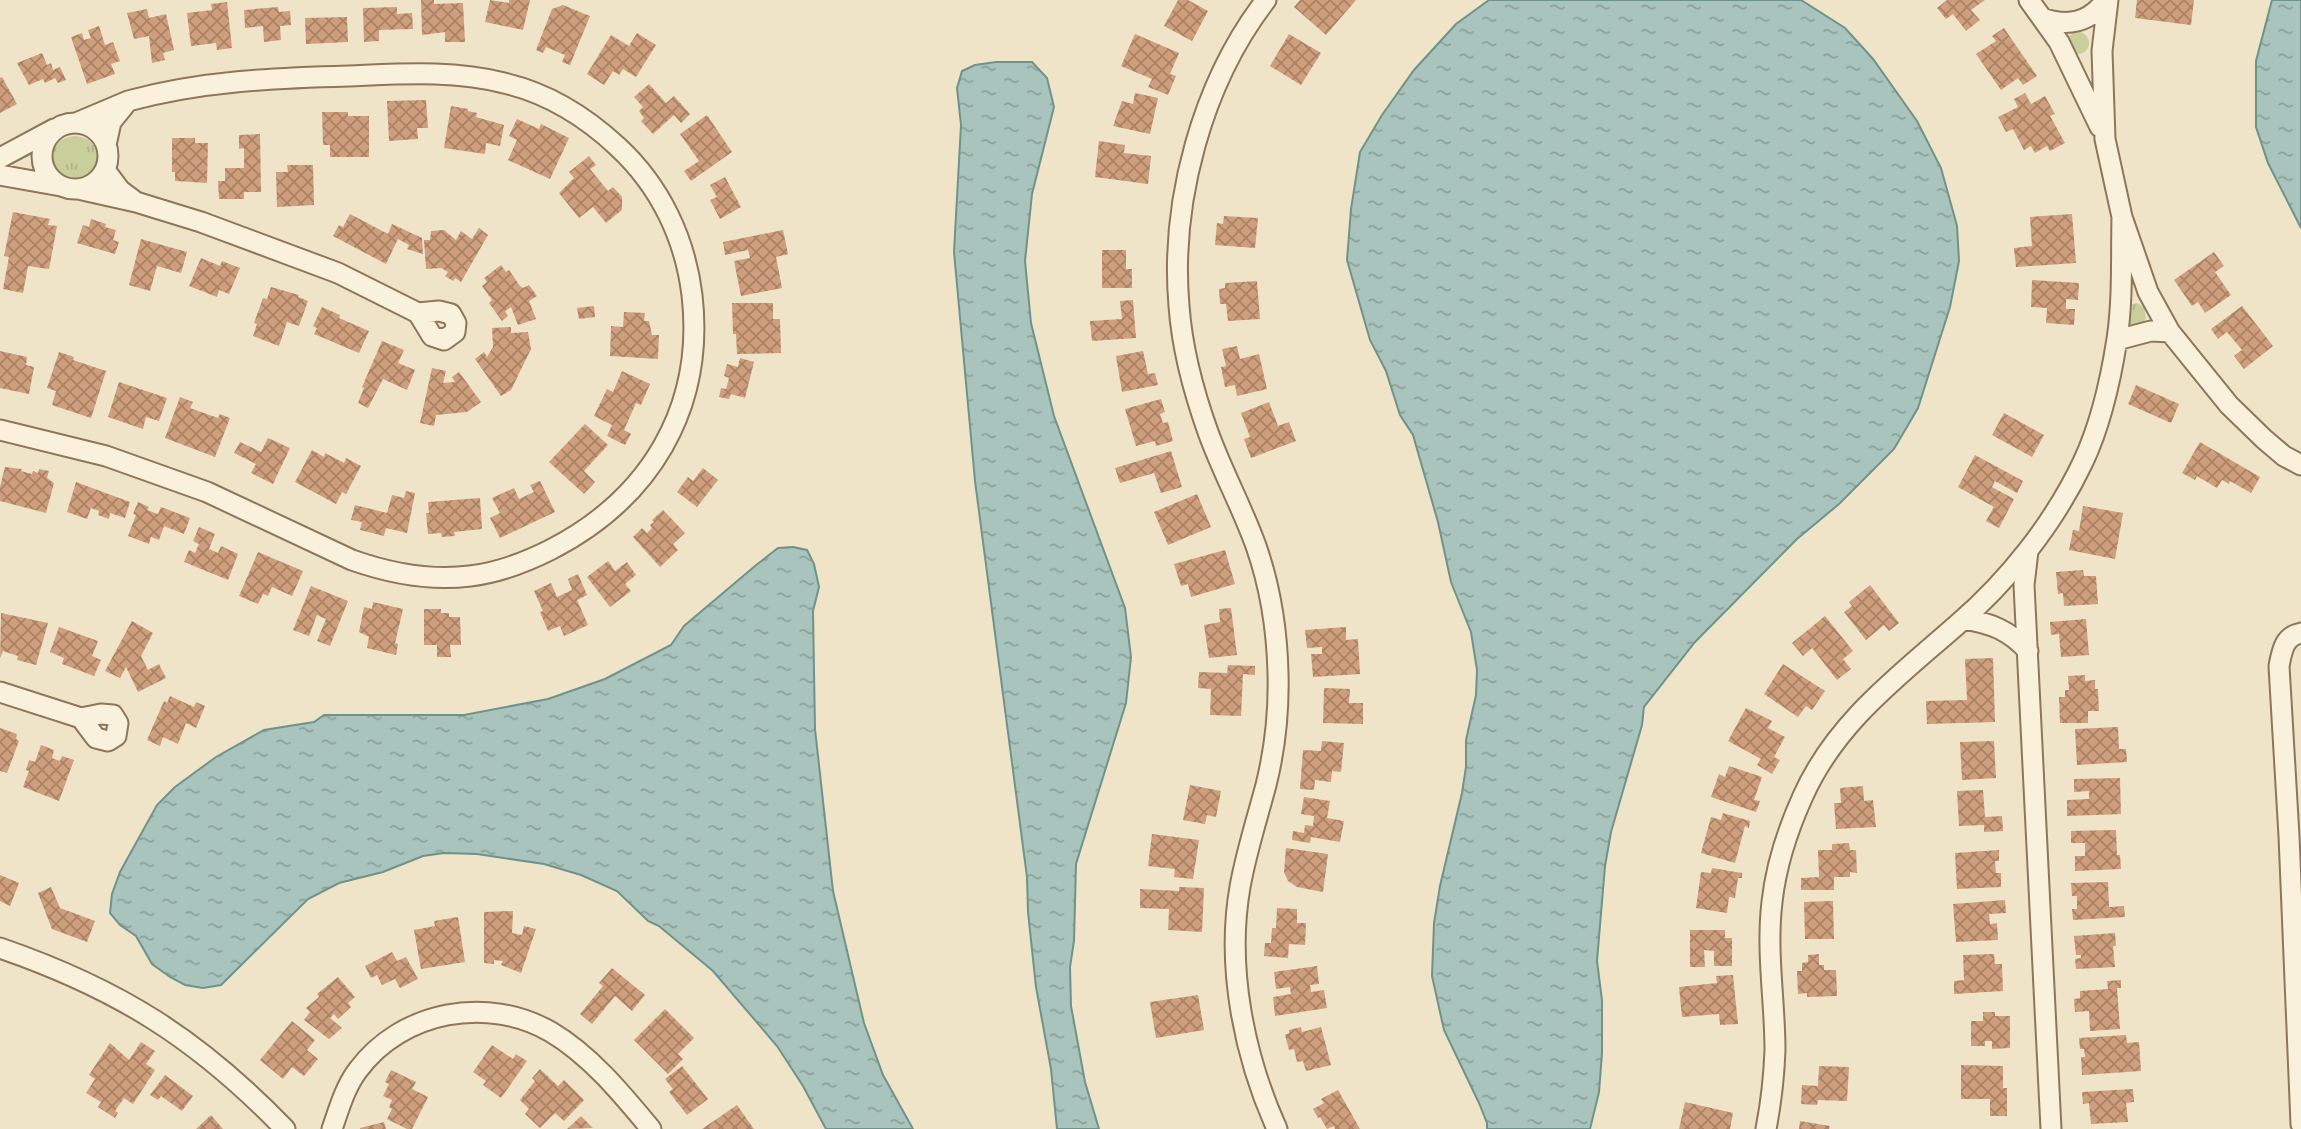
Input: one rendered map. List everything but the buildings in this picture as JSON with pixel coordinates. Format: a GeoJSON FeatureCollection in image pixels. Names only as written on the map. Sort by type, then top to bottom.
{"type":"FeatureCollection","features":[{"type":"Feature","properties":{"kind":"street"},"geometry":{"type":"LineString","coordinates":[[1266,0],[1229,60],[1194,146],[1178,247],[1178,294],[1189,362],[1206,428],[1256,546],[1268,589],[1274,628],[1278,671],[1274,741],[1240,886],[1235,940],[1245,1031],[1277,1129]]}},
{"type":"Feature","properties":{"kind":"street"},"geometry":{"type":"LineString","coordinates":[[2029,0],[2068,61],[2105,139]]}},
{"type":"Feature","properties":{"kind":"street"},"geometry":{"type":"LineString","coordinates":[[2042,18],[2068,24],[2083,21],[2107,0]]}},
{"type":"Feature","properties":{"kind":"street"},"geometry":{"type":"LineString","coordinates":[[2107,0],[2102,51],[2105,139],[2122,218],[2148,292],[2170,332],[2229,405],[2263,439],[2284,456],[2301,465]]}},
{"type":"Feature","properties":{"kind":"street"},"geometry":{"type":"LineString","coordinates":[[2068,61],[2091,59],[2102,51]]}},
{"type":"Feature","properties":{"kind":"street"},"geometry":{"type":"LineString","coordinates":[[0,158],[65,124],[128,101],[156,93],[227,81],[419,74],[471,76],[507,83],[569,109],[602,132],[629,157],[649,182],[668,212],[689,271],[694,338],[690,374],[675,421],[638,484],[598,522],[572,539],[513,565],[470,576],[415,575],[372,567],[207,492],[106,456],[0,430]]}},
{"type":"Feature","properties":{"kind":"street"},"geometry":{"type":"LineString","coordinates":[[55,129],[43,144],[43,164],[52,181],[69,188],[89,186],[105,170],[108,162],[106,145],[111,122],[128,101]]}},
{"type":"Feature","properties":{"kind":"street"},"geometry":{"type":"LineString","coordinates":[[76,122],[94,129],[106,145]]}},
{"type":"Feature","properties":{"kind":"street"},"geometry":{"type":"LineString","coordinates":[[105,170],[120,190],[136,202]]}},
{"type":"Feature","properties":{"kind":"street"},"geometry":{"type":"LineString","coordinates":[[0,175],[136,202],[201,222],[338,273],[418,313]]}},
{"type":"Feature","properties":{"kind":"street"},"geometry":{"type":"LineString","coordinates":[[1766,1129],[1773,1089],[1775,1049],[1769,974],[1772,902],[1779,864],[1804,793],[1829,750],[1861,709],[1965,619],[1988,597],[2028,550],[2056,510],[2083,462],[2095,433],[2116,340],[2122,218]]}},
{"type":"Feature","properties":{"kind":"street"},"geometry":{"type":"LineString","coordinates":[[2120,299],[2139,292],[2148,292]]}},
{"type":"Feature","properties":{"kind":"street"},"geometry":{"type":"LineString","coordinates":[[2116,340],[2151,331],[2170,332]]}},
{"type":"Feature","properties":{"kind":"street"},"geometry":{"type":"LineString","coordinates":[[2028,550],[2024,585],[2051,1129]]}},
{"type":"Feature","properties":{"kind":"street"},"geometry":{"type":"LineString","coordinates":[[1965,619],[1985,622],[2002,629],[2017,638],[2028,651]]}},
{"type":"Feature","properties":{"kind":"street"},"geometry":{"type":"LineString","coordinates":[[2301,633],[2291,635],[2285,643],[2279,666],[2295,836],[2301,1124]]}},
{"type":"Feature","properties":{"kind":"street"},"geometry":{"type":"LineString","coordinates":[[0,692],[81,718]]}},
{"type":"Feature","properties":{"kind":"street"},"geometry":{"type":"LineString","coordinates":[[0,948],[53,966],[150,1015],[216,1063],[285,1129]]}},
{"type":"Feature","properties":{"kind":"street"},"geometry":{"type":"LineString","coordinates":[[332,1129],[356,1073],[383,1043],[416,1024],[439,1016],[482,1012],[529,1022],[560,1038],[625,1098],[651,1129]]}},
{"type":"Feature","properties":{"kind":"green space"},"geometry":{"type":"Polygon","coordinates":[[[2078,32],[2086,35],[2089,43],[2086,51],[2078,54],[2070,51],[2067,43],[2070,35],[2078,32]]]}},
{"type":"Feature","properties":{"kind":"green space"},"geometry":{"type":"Polygon","coordinates":[[[75,136],[91,143],[98,159],[91,175],[75,182],[59,175],[52,159],[59,143],[75,136]]]}},
{"type":"Feature","properties":{"kind":"green space"},"geometry":{"type":"Polygon","coordinates":[[[2137,303],[2144,307],[2146,318],[2143,324],[2132,327],[2126,323],[2129,305],[2137,303]]]}},
{"type":"Feature","properties":{"kind":"water"},"geometry":{"type":"Polygon","coordinates":[[[1489,0],[1801,0],[1845,28],[1873,59],[1917,121],[1941,168],[1957,226],[1959,261],[1950,307],[1918,408],[1894,449],[1839,504],[1797,539],[1695,642],[1644,707],[1642,725],[1611,832],[1605,866],[1597,961],[1602,1000],[1602,1053],[1599,1092],[1590,1129],[1487,1129],[1479,1103],[1444,1030],[1432,976],[1434,923],[1462,793],[1466,740],[1476,695],[1477,670],[1471,632],[1451,582],[1438,522],[1413,435],[1400,415],[1386,371],[1370,340],[1347,260],[1351,209],[1360,152],[1414,70],[1456,24],[1489,0]]]}},
{"type":"Feature","properties":{"kind":"water"},"geometry":{"type":"Polygon","coordinates":[[[2272,0],[2301,0],[2301,228],[2268,163],[2256,127],[2256,61],[2272,0]]]}},
{"type":"Feature","properties":{"kind":"water"},"geometry":{"type":"Polygon","coordinates":[[[1032,62],[1047,78],[1054,107],[1032,194],[1025,261],[1031,323],[1054,416],[1125,608],[1131,657],[1126,703],[1076,864],[1074,941],[1070,967],[1071,1006],[1085,1082],[1099,1129],[1057,1129],[1051,1069],[1036,987],[1027,877],[975,481],[954,252],[961,125],[957,88],[962,71],[975,65],[1032,62]]]}},
{"type":"Feature","properties":{"kind":"water"},"geometry":{"type":"Polygon","coordinates":[[[778,548],[807,550],[814,564],[819,587],[813,611],[815,729],[833,891],[864,1023],[883,1075],[913,1129],[826,1129],[777,1046],[713,971],[659,926],[648,921],[617,891],[581,875],[544,864],[477,854],[444,853],[423,856],[383,872],[339,883],[308,899],[221,985],[203,988],[185,985],[152,964],[136,936],[120,925],[110,913],[112,894],[120,872],[157,805],[175,787],[216,757],[264,730],[314,722],[324,715],[464,715],[548,699],[605,679],[671,645],[684,626],[755,566],[778,548]]]}}]}
